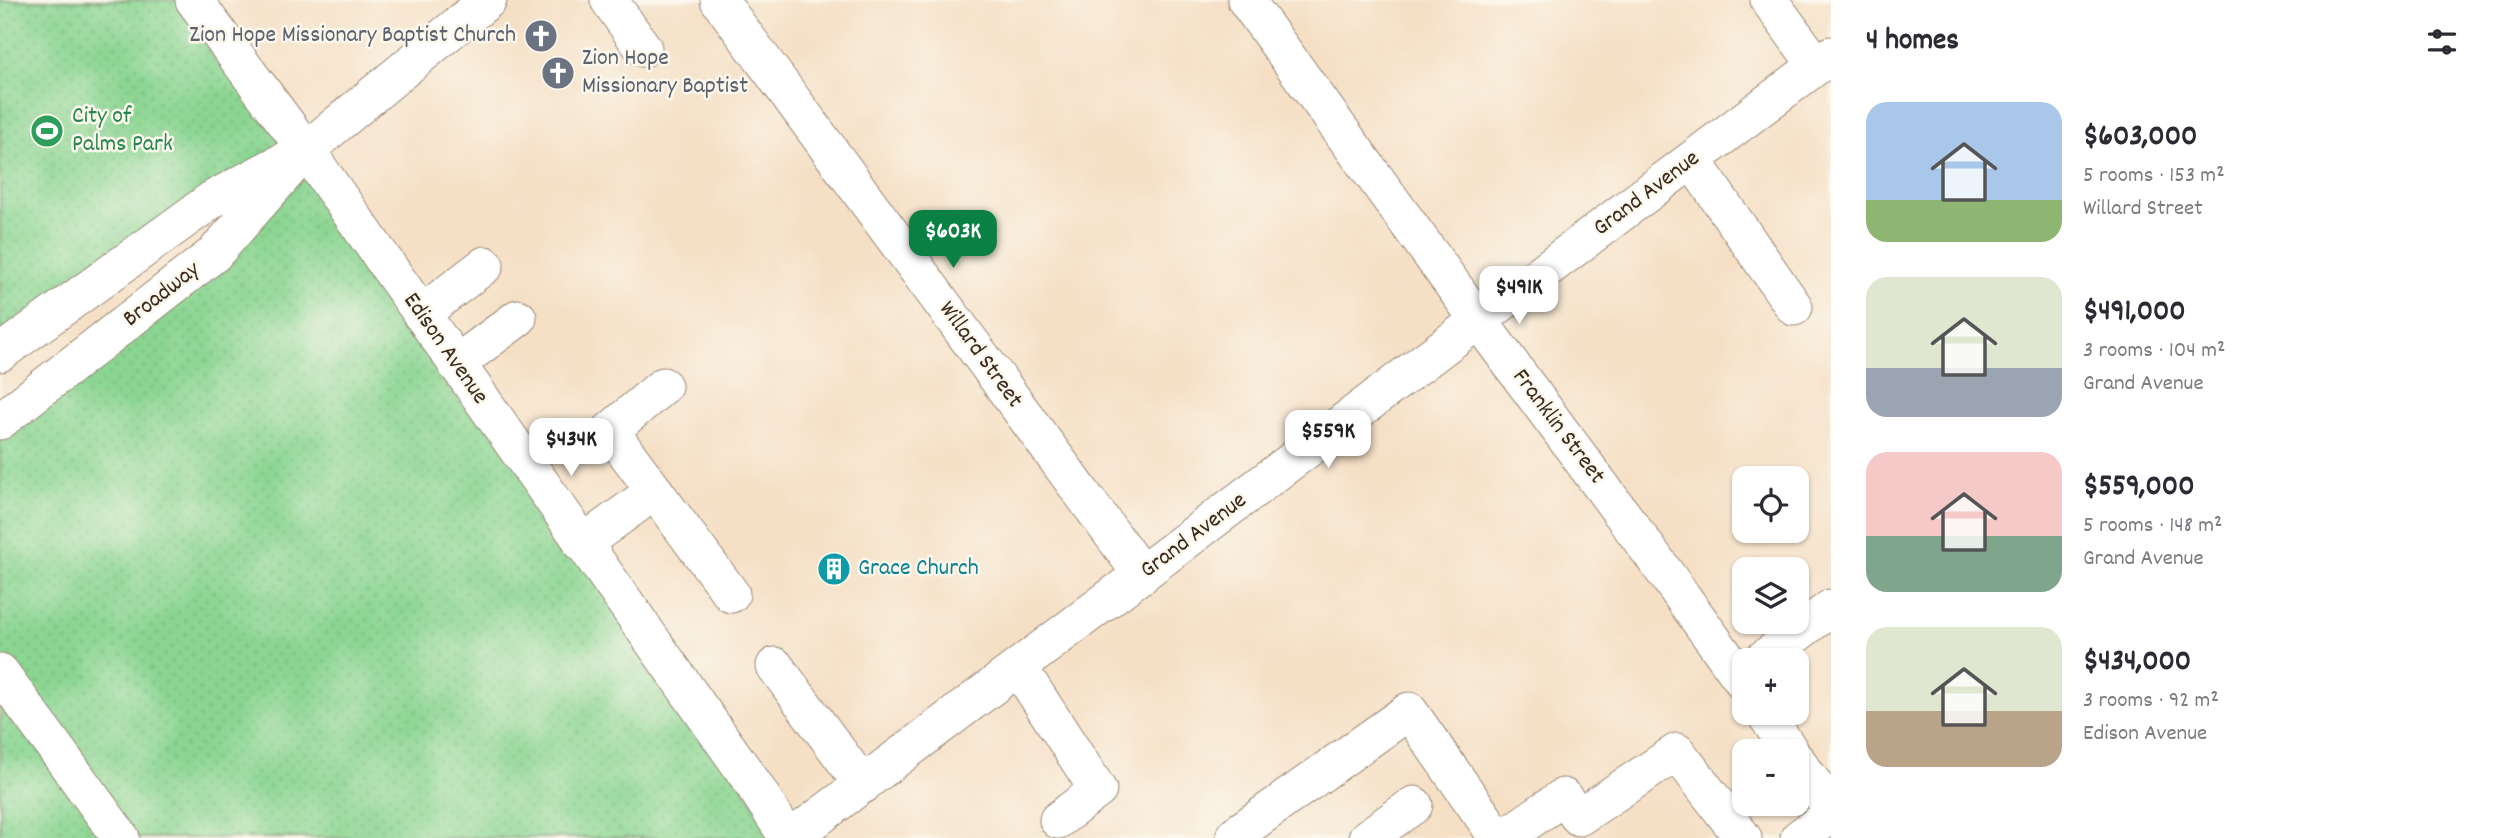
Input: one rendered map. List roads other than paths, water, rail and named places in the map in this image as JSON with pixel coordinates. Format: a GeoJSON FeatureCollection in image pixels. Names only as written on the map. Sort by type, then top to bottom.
{"type":"FeatureCollection","features":[{"type":"Feature","properties":{"kind":"street","name":"Edison Avenue"},"geometry":{"type":"LineString","coordinates":[[194,0],[306,150],[790,838]]}},
{"type":"Feature","properties":{"kind":"street","name":"Broadway"},"geometry":{"type":"LineString","coordinates":[[0,421],[214,254],[306,150],[488,0]]}},
{"type":"Feature","properties":{"kind":"street"},"geometry":{"type":"LineString","coordinates":[[609,0],[643,48]]}},
{"type":"Feature","properties":{"kind":"street","name":"Willard Street"},"geometry":{"type":"LineString","coordinates":[[719,0],[1142,575]]}},
{"type":"Feature","properties":{"kind":"street","name":"Franklin Street"},"geometry":{"type":"LineString","coordinates":[[1246,0],[1647,547],[1732,653]]}},
{"type":"Feature","properties":{"kind":"street"},"geometry":{"type":"LineString","coordinates":[[1769,0],[1824,61]]}},
{"type":"Feature","properties":{"kind":"street","name":"Grand Avenue"},"geometry":{"type":"LineString","coordinates":[[790,838],[1824,61]]}},
{"type":"Feature","properties":{"kind":"street","name":"Broadway"},"geometry":{"type":"LineString","coordinates":[[0,354],[213,199],[306,150]]}},
{"type":"Feature","properties":{"kind":"street"},"geometry":{"type":"LineString","coordinates":[[1692,160],[1794,307]]}},
{"type":"Feature","properties":{"kind":"street"},"geometry":{"type":"LineString","coordinates":[[421,313],[485,265]]}},
{"type":"Feature","properties":{"kind":"street"},"geometry":{"type":"LineString","coordinates":[[456,364],[518,318]]}},
{"type":"Feature","properties":{"kind":"street"},"geometry":{"type":"LineString","coordinates":[[663,386],[610,431],[731,594]]}},
{"type":"Feature","properties":{"kind":"street"},"geometry":{"type":"LineString","coordinates":[[582,544],[654,491]]}},
{"type":"Feature","properties":{"kind":"street"},"geometry":{"type":"LineString","coordinates":[[1780,648],[1831,608]]}},
{"type":"Feature","properties":{"kind":"street"},"geometry":{"type":"LineString","coordinates":[[775,666],[863,785]]}},
{"type":"Feature","properties":{"kind":"street"},"geometry":{"type":"LineString","coordinates":[[1019,668],[1098,790],[1058,820]]}},
{"type":"Feature","properties":{"kind":"street"},"geometry":{"type":"LineString","coordinates":[[0,672],[121,838]]}},
{"type":"Feature","properties":{"kind":"street"},"geometry":{"type":"LineString","coordinates":[[1237,838],[1235,835],[1409,712],[1497,838]]}},
{"type":"Feature","properties":{"kind":"street"},"geometry":{"type":"LineString","coordinates":[[1504,838],[1563,797],[1579,817],[1677,752],[1744,838]]}},
{"type":"Feature","properties":{"kind":"street"},"geometry":{"type":"LineString","coordinates":[[1809,778],[1831,808]]}},
{"type":"Feature","properties":{"kind":"street"},"geometry":{"type":"LineString","coordinates":[[1367,838],[1414,805]]}},
{"type":"Feature","properties":{"kind":"street"},"geometry":{"type":"LineString","coordinates":[[1799,838],[1831,815]]}},
{"type":"Feature","properties":{"kind":"place","name":"Zion Hope Missionary Baptist Church"},"geometry":{"type":"Point","coordinates":[541,36]}},
{"type":"Feature","properties":{"kind":"place","name":"Zion Hope Missionary Baptist"},"geometry":{"type":"Point","coordinates":[558,73]}},
{"type":"Feature","properties":{"kind":"place","name":"City of Palms Park"},"geometry":{"type":"Point","coordinates":[47,131]}},
{"type":"Feature","properties":{"kind":"place","name":"Grace Church"},"geometry":{"type":"Point","coordinates":[834,569]}}]}
